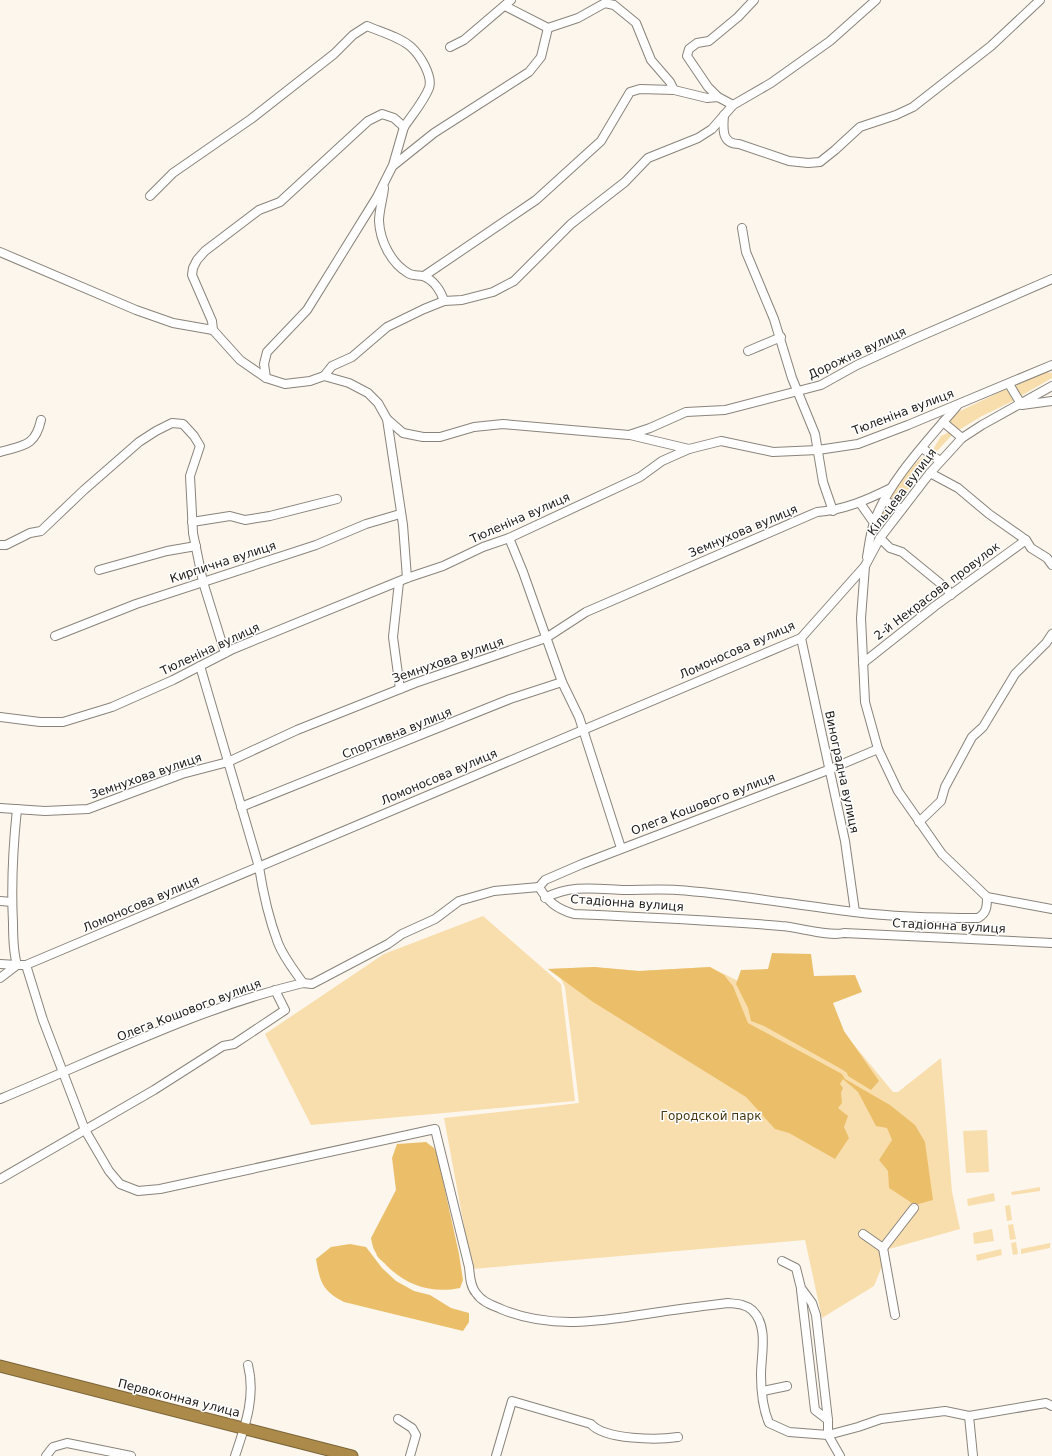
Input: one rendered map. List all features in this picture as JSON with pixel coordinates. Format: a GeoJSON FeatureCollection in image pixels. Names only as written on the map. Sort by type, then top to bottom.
{"type":"FeatureCollection","features":[{"type":"Feature","properties":{"kind":"highway","name":"Первоконная улица"},"geometry":{"type":"LineString","coordinates":[[0,1366],[352,1456]]}},
{"type":"Feature","properties":{"kind":"street"},"geometry":{"type":"LineString","coordinates":[[733,105],[718,97],[708,87],[686,56],[689,49],[697,43],[709,41],[738,17],[754,0]]}},
{"type":"Feature","properties":{"kind":"street"},"geometry":{"type":"LineString","coordinates":[[404,127],[394,118],[382,114],[368,121],[280,202],[259,210],[205,251],[197,260],[193,268],[192,275],[212,321],[213,330],[240,360],[266,378],[285,384],[310,381],[324,376],[332,366],[352,357],[387,327],[444,301],[462,300],[492,292],[514,281],[571,224],[625,182],[648,158],[698,138],[712,129],[733,105],[771,84],[830,41],[876,0]]}},
{"type":"Feature","properties":{"kind":"street"},"geometry":{"type":"LineString","coordinates":[[724,115],[724,136],[726,140],[733,144],[739,144],[789,161],[808,163],[820,162],[860,127],[896,115],[913,107],[991,46],[1040,0]]}},
{"type":"Feature","properties":{"kind":"street"},"geometry":{"type":"LineString","coordinates":[[450,48],[464,40],[508,3],[548,28]]}},
{"type":"Feature","properties":{"kind":"street"},"geometry":{"type":"LineString","coordinates":[[548,28],[578,18],[605,3],[614,5],[636,23],[651,60],[670,82],[674,90]]}},
{"type":"Feature","properties":{"kind":"street"},"geometry":{"type":"LineString","coordinates":[[150,196],[172,173],[251,119],[334,54],[353,35],[367,26],[389,35],[411,47],[426,69],[430,78],[429,88],[404,127],[394,165],[385,183],[307,310],[268,352],[264,364],[266,378]]}},
{"type":"Feature","properties":{"kind":"street"},"geometry":{"type":"LineString","coordinates":[[394,165],[434,133],[529,72],[541,57],[548,28]]}},
{"type":"Feature","properties":{"kind":"street"},"geometry":{"type":"LineString","coordinates":[[424,276],[536,200],[601,141],[630,92],[640,89],[674,90],[707,98],[718,97]]}},
{"type":"Feature","properties":{"kind":"street"},"geometry":{"type":"LineString","coordinates":[[385,183],[379,221],[383,244],[396,264],[409,274],[424,276],[442,292],[444,301]]}},
{"type":"Feature","properties":{"kind":"street"},"geometry":{"type":"LineString","coordinates":[[742,228],[746,252],[781,337],[797,392],[815,434],[823,482],[833,511]]}},
{"type":"Feature","properties":{"kind":"street"},"geometry":{"type":"LineString","coordinates":[[0,252],[136,310],[173,323],[213,330]]}},
{"type":"Feature","properties":{"kind":"street","name":"Дорожна вулиця"},"geometry":{"type":"LineString","coordinates":[[387,419],[403,433],[423,437],[440,437],[474,427],[503,424],[629,435],[650,428],[686,412],[725,410],[821,385],[858,365],[914,339],[1052,279]]}},
{"type":"Feature","properties":{"kind":"street"},"geometry":{"type":"LineString","coordinates":[[748,351],[781,337]]}},
{"type":"Feature","properties":{"kind":"street","name":"Тюленіна вулиця"},"geometry":{"type":"LineString","coordinates":[[0,717],[40,722],[63,722],[112,707],[225,653],[403,580],[443,566],[483,547],[508,538],[640,477],[662,461],[689,449],[721,441],[773,452],[818,450],[858,444],[1052,366]]}},
{"type":"Feature","properties":{"kind":"street"},"geometry":{"type":"LineString","coordinates":[[324,376],[350,383],[368,393],[378,403],[387,419],[400,514],[403,580],[394,637],[400,689]]}},
{"type":"Feature","properties":{"kind":"street"},"geometry":{"type":"LineString","coordinates":[[1008,384],[1019,405],[1052,401]]}},
{"type":"Feature","properties":{"kind":"street","name":"Кільцева вулиця"},"geometry":{"type":"LineString","coordinates":[[986,897],[942,854],[898,791],[878,749],[865,702],[861,618],[865,566],[880,538],[930,473],[962,438],[982,425],[1052,386]]}},
{"type":"Feature","properties":{"kind":"street"},"geometry":{"type":"LineString","coordinates":[[865,566],[874,523],[891,488],[959,404]]}},
{"type":"Feature","properties":{"kind":"street"},"geometry":{"type":"LineString","coordinates":[[0,452],[27,443],[34,439],[41,420]]}},
{"type":"Feature","properties":{"kind":"street"},"geometry":{"type":"LineString","coordinates":[[943,422],[962,438]]}},
{"type":"Feature","properties":{"kind":"street"},"geometry":{"type":"LineString","coordinates":[[0,545],[6,545],[30,533],[41,531],[56,515],[139,442],[172,423],[183,424],[194,436],[200,446],[190,476],[192,522],[203,582],[225,653]]}},
{"type":"Feature","properties":{"kind":"street"},"geometry":{"type":"LineString","coordinates":[[629,435],[689,449]]}},
{"type":"Feature","properties":{"kind":"street"},"geometry":{"type":"LineString","coordinates":[[922,448],[940,461]]}},
{"type":"Feature","properties":{"kind":"street"},"geometry":{"type":"LineString","coordinates":[[930,473],[958,488],[989,514],[1026,540],[1031,548],[1047,558],[1052,565]]}},
{"type":"Feature","properties":{"kind":"street","name":"Земнухова вулиця"},"geometry":{"type":"LineString","coordinates":[[0,808],[45,811],[88,809],[182,774],[228,762],[297,730],[400,689],[546,638],[586,612],[817,512],[833,511],[860,503],[891,488]]}},
{"type":"Feature","properties":{"kind":"street"},"geometry":{"type":"LineString","coordinates":[[192,522],[230,516],[245,520],[270,516],[337,499]]}},
{"type":"Feature","properties":{"kind":"street"},"geometry":{"type":"LineString","coordinates":[[884,501],[902,509]]}},
{"type":"Feature","properties":{"kind":"street"},"geometry":{"type":"LineString","coordinates":[[860,503],[874,523]]}},
{"type":"Feature","properties":{"kind":"street","name":"Кирпична вулиця"},"geometry":{"type":"LineString","coordinates":[[54,636],[136,604],[316,545],[366,524],[400,514]]}},
{"type":"Feature","properties":{"kind":"street"},"geometry":{"type":"LineString","coordinates":[[508,538],[523,572],[562,682],[579,717],[621,848]]}},
{"type":"Feature","properties":{"kind":"street"},"geometry":{"type":"LineString","coordinates":[[880,538],[890,548],[902,552],[946,588],[950,596]]}},
{"type":"Feature","properties":{"kind":"street","name":"2-й Некрасова провулок"},"geometry":{"type":"LineString","coordinates":[[863,662],[1026,540]]}},
{"type":"Feature","properties":{"kind":"street"},"geometry":{"type":"LineString","coordinates":[[99,570],[167,551],[196,546]]}},
{"type":"Feature","properties":{"kind":"street","name":"Ломоносова вулиця"},"geometry":{"type":"LineString","coordinates":[[0,978],[21,965],[259,868],[582,729],[801,638],[865,566]]}},
{"type":"Feature","properties":{"kind":"street"},"geometry":{"type":"LineString","coordinates":[[919,822],[941,801],[945,787],[972,737],[983,727],[1015,674],[1046,643],[1052,634]]}},
{"type":"Feature","properties":{"kind":"street","name":"Виноградна вулиця"},"geometry":{"type":"LineString","coordinates":[[801,638],[828,770],[845,841],[855,912]]}},
{"type":"Feature","properties":{"kind":"street"},"geometry":{"type":"LineString","coordinates":[[200,666],[259,868],[278,944],[286,959],[303,983]]}},
{"type":"Feature","properties":{"kind":"street","name":"Спортивна вулиця"},"geometry":{"type":"LineString","coordinates":[[241,807],[510,699],[562,682]]}},
{"type":"Feature","properties":{"kind":"street","name":"Олега Кошового вулиця"},"geometry":{"type":"LineString","coordinates":[[0,1099],[181,1023],[241,1000],[303,983],[312,984],[381,948],[402,934],[435,919],[459,901],[494,891],[539,887],[545,880],[621,848],[828,770],[878,749]]}},
{"type":"Feature","properties":{"kind":"street"},"geometry":{"type":"LineString","coordinates":[[17,809],[12,864],[14,952],[21,965],[43,1020],[85,1130],[109,1171],[120,1184],[138,1190],[160,1189],[436,1129],[469,1267],[470,1281],[475,1293],[484,1301],[511,1313],[538,1320],[576,1323],[600,1322],[728,1303],[743,1305],[752,1310],[762,1328],[761,1377],[764,1411],[769,1423],[789,1432],[828,1435],[881,1419],[945,1412],[968,1416],[1046,1403],[1052,1406]]}},
{"type":"Feature","properties":{"kind":"street"},"geometry":{"type":"LineString","coordinates":[[539,887],[545,898]]}},
{"type":"Feature","properties":{"kind":"street","name":"Стадіонна вулиця"},"geometry":{"type":"LineString","coordinates":[[545,898],[564,890],[591,887],[623,890],[676,890],[782,901],[855,912],[914,917],[978,918],[985,911],[986,897]]}},
{"type":"Feature","properties":{"kind":"street"},"geometry":{"type":"LineString","coordinates":[[986,897],[1052,909]]}},
{"type":"Feature","properties":{"kind":"street","name":"Стадіонна вулиця"},"geometry":{"type":"LineString","coordinates":[[545,898],[561,910],[574,914],[739,922],[799,927],[837,935],[844,933],[1052,943]]}},
{"type":"Feature","properties":{"kind":"street"},"geometry":{"type":"LineString","coordinates":[[0,901],[12,902]]}},
{"type":"Feature","properties":{"kind":"street"},"geometry":{"type":"LineString","coordinates":[[0,964],[21,965]]}},
{"type":"Feature","properties":{"kind":"street"},"geometry":{"type":"LineString","coordinates":[[0,1179],[154,1090],[223,1046],[234,1044],[285,1010],[275,990]]}},
{"type":"Feature","properties":{"kind":"street"},"geometry":{"type":"LineString","coordinates":[[883,1248],[914,1208]]}},
{"type":"Feature","properties":{"kind":"street"},"geometry":{"type":"LineString","coordinates":[[863,1234],[883,1248],[895,1316]]}},
{"type":"Feature","properties":{"kind":"street"},"geometry":{"type":"LineString","coordinates":[[782,1261],[796,1268],[801,1288],[815,1410],[828,1420]]}},
{"type":"Feature","properties":{"kind":"street"},"geometry":{"type":"LineString","coordinates":[[801,1288],[812,1303],[816,1315],[828,1420],[828,1435],[840,1456]]}},
{"type":"Feature","properties":{"kind":"street"},"geometry":{"type":"LineString","coordinates":[[235,1456],[248,1415],[251,1377],[248,1365]]}},
{"type":"Feature","properties":{"kind":"street"},"geometry":{"type":"LineString","coordinates":[[763,1391],[787,1386]]}},
{"type":"Feature","properties":{"kind":"street"},"geometry":{"type":"LineString","coordinates":[[496,1456],[512,1401],[591,1424],[595,1428],[628,1438],[660,1440],[678,1437]]}},
{"type":"Feature","properties":{"kind":"street"},"geometry":{"type":"LineString","coordinates":[[968,1416],[973,1456]]}},
{"type":"Feature","properties":{"kind":"street"},"geometry":{"type":"LineString","coordinates":[[398,1419],[412,1428],[416,1435],[410,1456]]}},
{"type":"Feature","properties":{"kind":"street"},"geometry":{"type":"LineString","coordinates":[[46,1456],[53,1446],[67,1443],[131,1456]]}},
{"type":"Feature","properties":{"kind":"green space"},"geometry":{"type":"Polygon","coordinates":[[[1046,372],[1052,373],[1052,378],[1019,397],[1015,386],[1046,372]]]}},
{"type":"Feature","properties":{"kind":"green space"},"geometry":{"type":"Polygon","coordinates":[[[1004,390],[1008,390],[1015,400],[956,431],[949,422],[958,412],[1004,390]]]}},
{"type":"Feature","properties":{"kind":"green space"},"geometry":{"type":"Polygon","coordinates":[[[949,432],[952,435],[937,451],[935,450],[934,448],[941,436],[949,432]]]}},
{"type":"Feature","properties":{"kind":"green space"},"geometry":{"type":"Polygon","coordinates":[[[925,456],[929,458],[930,461],[900,500],[894,502],[890,500],[905,475],[916,462],[925,456]]]}},
{"type":"Feature","properties":{"kind":"green space"},"geometry":{"type":"Polygon","coordinates":[[[888,507],[894,510],[884,524],[879,524],[880,514],[888,507]]]}},
{"type":"Feature","properties":{"kind":"green space"},"geometry":{"type":"Polygon","coordinates":[[[483,916],[561,984],[575,1101],[311,1125],[265,1034],[384,954],[483,916]]]}},
{"type":"Feature","properties":{"kind":"green space","name":"Городской парк"},"geometry":{"type":"Polygon","coordinates":[[[594,967],[639,971],[710,967],[845,1034],[893,1092],[898,1092],[941,1058],[952,1192],[960,1229],[889,1249],[874,1286],[822,1318],[805,1240],[472,1269],[444,1118],[579,1103],[565,987],[561,979],[548,969],[594,967]]]}},
{"type":"Feature","properties":{"kind":"green space"},"geometry":{"type":"Polygon","coordinates":[[[987,1130],[989,1172],[966,1173],[963,1131],[987,1130]]]}},
{"type":"Feature","properties":{"kind":"green space"},"geometry":{"type":"Polygon","coordinates":[[[1040,1187],[1040,1191],[1012,1195],[1011,1192],[1040,1187]]]}},
{"type":"Feature","properties":{"kind":"green space"},"geometry":{"type":"Polygon","coordinates":[[[994,1193],[995,1201],[968,1206],[967,1199],[994,1193]]]}},
{"type":"Feature","properties":{"kind":"green space"},"geometry":{"type":"Polygon","coordinates":[[[1010,1205],[1012,1220],[1007,1221],[1005,1206],[1010,1205]]]}},
{"type":"Feature","properties":{"kind":"green space"},"geometry":{"type":"Polygon","coordinates":[[[1013,1224],[1016,1239],[1010,1240],[1008,1225],[1013,1224]]]}},
{"type":"Feature","properties":{"kind":"green space"},"geometry":{"type":"Polygon","coordinates":[[[992,1229],[994,1241],[974,1244],[973,1233],[992,1229]]]}},
{"type":"Feature","properties":{"kind":"green space"},"geometry":{"type":"Polygon","coordinates":[[[1016,1242],[1018,1254],[1013,1255],[1011,1243],[1016,1242]]]}},
{"type":"Feature","properties":{"kind":"green space"},"geometry":{"type":"Polygon","coordinates":[[[1050,1243],[1050,1248],[1021,1254],[1021,1249],[1050,1243]]]}},
{"type":"Feature","properties":{"kind":"green space"},"geometry":{"type":"Polygon","coordinates":[[[1001,1249],[1002,1255],[977,1261],[976,1255],[1001,1249]]]}},
{"type":"Feature","properties":{"kind":"shaded area"},"geometry":{"type":"Polygon","coordinates":[[[772,953],[811,954],[814,976],[855,975],[862,992],[833,1003],[844,1031],[879,1081],[871,1090],[848,1076],[843,1070],[764,1026],[751,1021],[748,1008],[736,984],[741,970],[768,969],[772,953]]]}},
{"type":"Feature","properties":{"kind":"shaded area"},"geometry":{"type":"Polygon","coordinates":[[[594,967],[639,971],[710,967],[724,975],[733,986],[748,1023],[842,1074],[845,1079],[890,1105],[915,1125],[925,1142],[933,1200],[915,1205],[889,1188],[888,1171],[879,1160],[892,1140],[887,1128],[876,1126],[858,1092],[843,1079],[840,1084],[843,1088],[841,1093],[842,1103],[838,1108],[848,1116],[844,1127],[849,1138],[835,1159],[789,1133],[775,1129],[746,1097],[593,1002],[548,969],[594,967]]]}},
{"type":"Feature","properties":{"kind":"shaded area"},"geometry":{"type":"Polygon","coordinates":[[[426,1142],[434,1148],[437,1154],[459,1254],[463,1280],[460,1288],[449,1290],[429,1289],[411,1283],[394,1272],[379,1258],[372,1244],[371,1238],[396,1190],[392,1158],[397,1144],[426,1142]]]}},
{"type":"Feature","properties":{"kind":"shaded area"},"geometry":{"type":"Polygon","coordinates":[[[350,1244],[366,1247],[382,1268],[396,1281],[414,1291],[430,1295],[451,1308],[469,1313],[469,1322],[463,1331],[344,1302],[331,1294],[321,1280],[316,1259],[331,1247],[350,1244]]]}}]}
